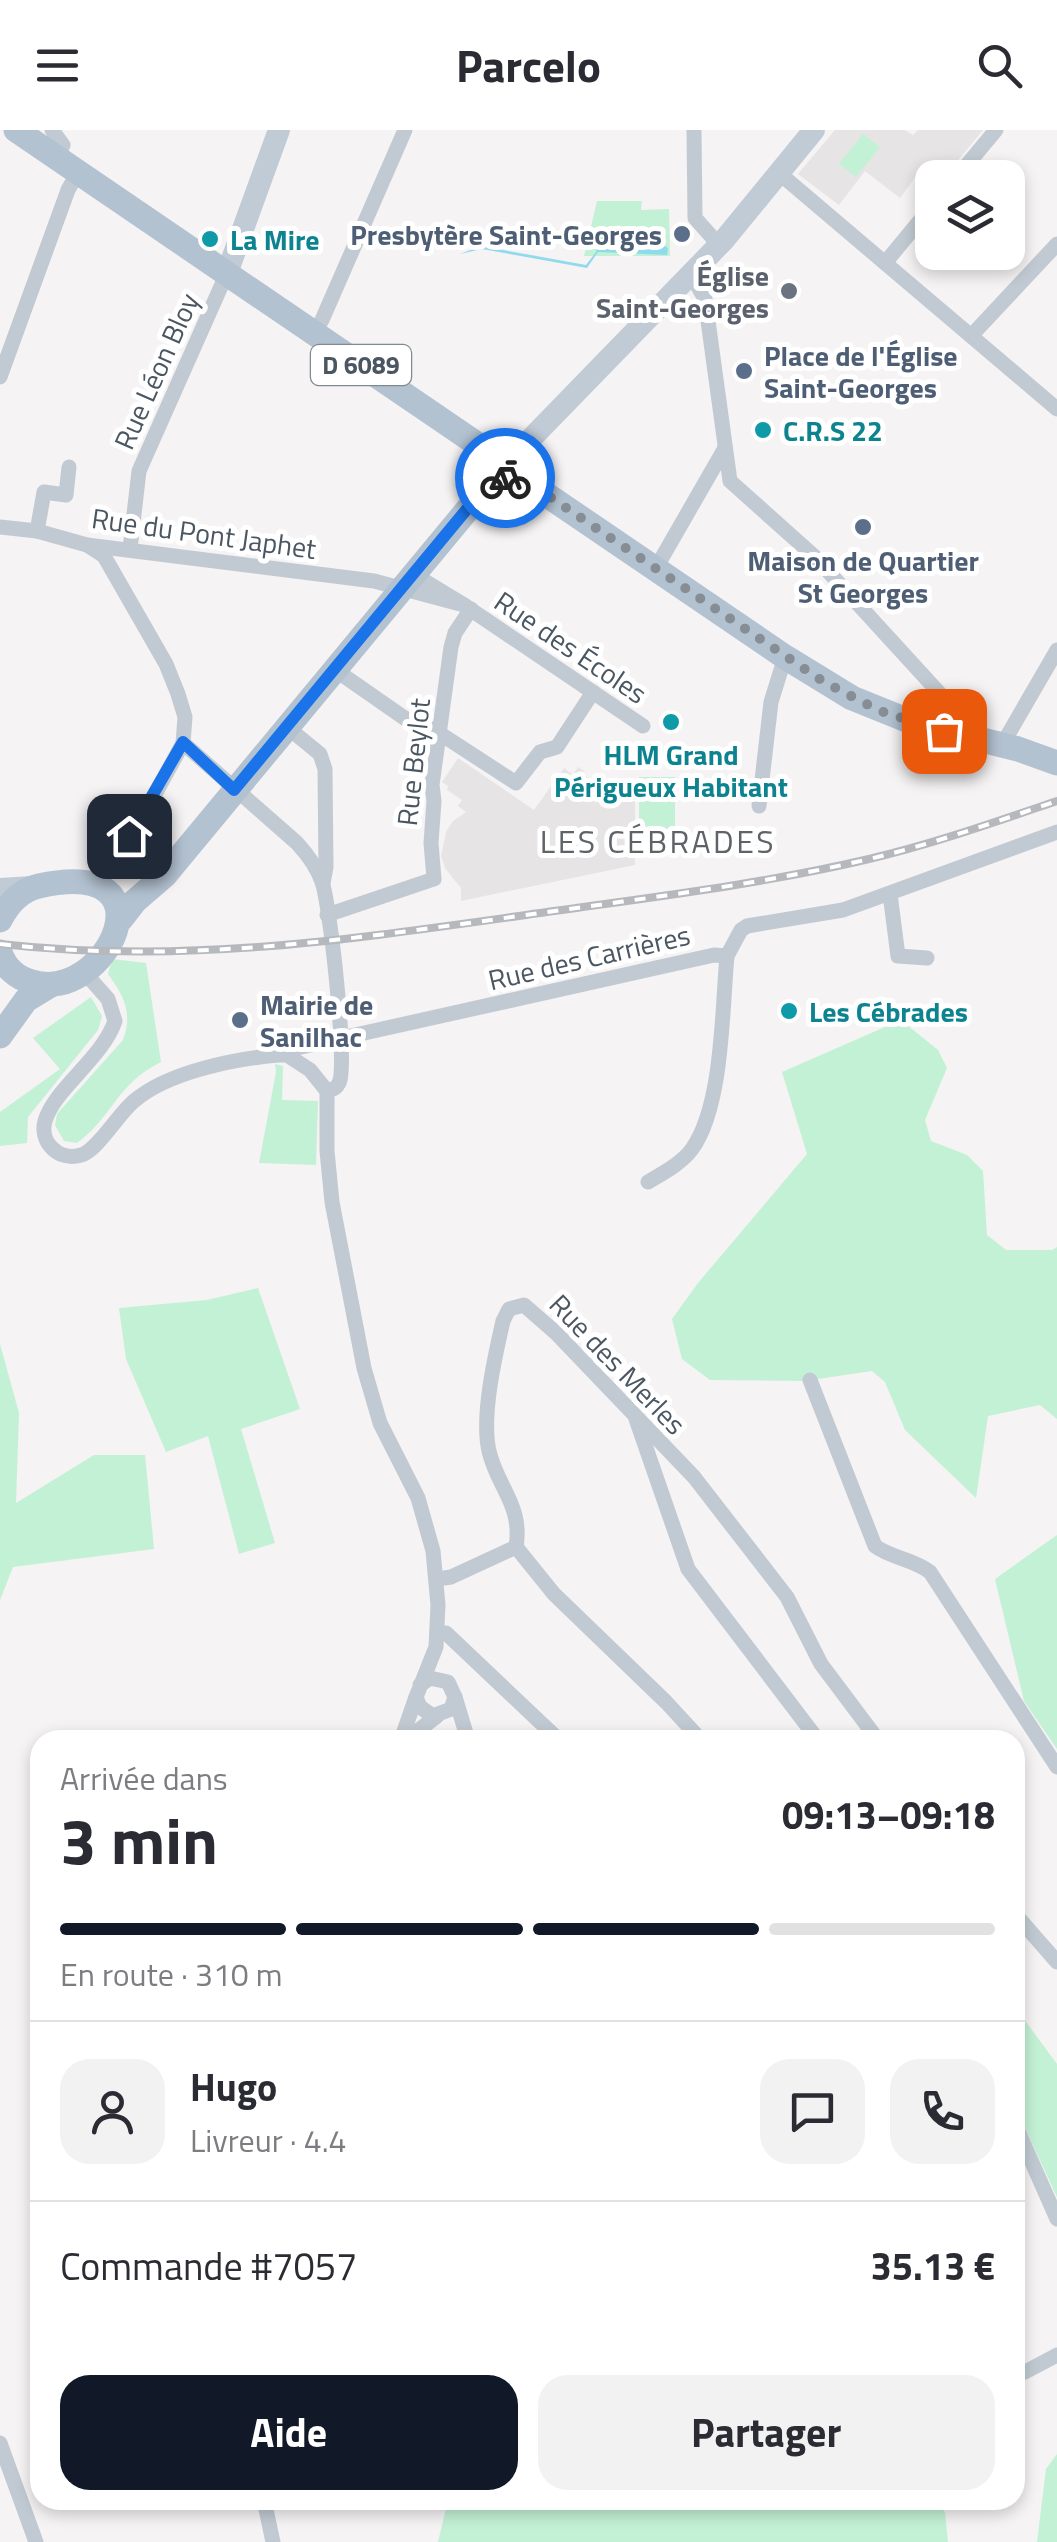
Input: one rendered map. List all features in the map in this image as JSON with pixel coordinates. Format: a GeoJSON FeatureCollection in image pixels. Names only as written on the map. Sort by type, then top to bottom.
{"type":"FeatureCollection","features":[{"type":"Feature","properties":{"kind":"main road","name":"D 6089"},"geometry":{"type":"LineString","coordinates":[[16,130],[785,657],[866,704],[964,736],[1044,752],[1057,763]]}},
{"type":"Feature","properties":{"kind":"main road"},"geometry":{"type":"LineString","coordinates":[[0,1036],[26,1000],[49,986],[72,981],[85,973],[112,939],[135,900],[165,875],[506,465]]}},
{"type":"Feature","properties":{"kind":"main road"},"geometry":{"type":"LineString","coordinates":[[0,920],[13,900],[32,888],[110,880],[128,890],[165,875]]}},
{"type":"Feature","properties":{"kind":"main road"},"geometry":{"type":"LineString","coordinates":[[110,880],[121,919]]}},
{"type":"Feature","properties":{"kind":"main road"},"geometry":{"type":"LineString","coordinates":[[4,961],[28,982],[49,986]]}},
{"type":"Feature","properties":{"kind":"main road"},"geometry":{"type":"LineString","coordinates":[[0,1028],[12,996],[4,961]]}},
{"type":"Feature","properties":{"kind":"street"},"geometry":{"type":"LineString","coordinates":[[0,377],[68,190],[63,145],[52,130]]}},
{"type":"Feature","properties":{"kind":"street"},"geometry":{"type":"LineString","coordinates":[[227,274],[280,130]]}},
{"type":"Feature","properties":{"kind":"street"},"geometry":{"type":"LineString","coordinates":[[314,333],[405,130]]}},
{"type":"Feature","properties":{"kind":"street"},"geometry":{"type":"LineString","coordinates":[[694,130],[695,218],[719,246]]}},
{"type":"Feature","properties":{"kind":"street"},"geometry":{"type":"LineString","coordinates":[[506,465],[719,246],[814,130]]}},
{"type":"Feature","properties":{"kind":"street"},"geometry":{"type":"LineString","coordinates":[[971,160],[996,130]]}},
{"type":"Feature","properties":{"kind":"street"},"geometry":{"type":"LineString","coordinates":[[780,173],[1057,409]]}},
{"type":"Feature","properties":{"kind":"street"},"geometry":{"type":"LineString","coordinates":[[885,263],[915,227]]}},
{"type":"Feature","properties":{"kind":"street"},"geometry":{"type":"LineString","coordinates":[[188,247],[222,248],[241,232]]}},
{"type":"Feature","properties":{"kind":"street"},"geometry":{"type":"LineString","coordinates":[[971,336],[1057,244]]}},
{"type":"Feature","properties":{"kind":"street","name":"Rue Léon Bloy"},"geometry":{"type":"LineString","coordinates":[[130,549],[139,472],[227,274]]}},
{"type":"Feature","properties":{"kind":"street"},"geometry":{"type":"LineString","coordinates":[[691,274],[705,299],[730,481],[843,587],[964,720],[964,736]]}},
{"type":"Feature","properties":{"kind":"street"},"geometry":{"type":"LineString","coordinates":[[656,568],[725,448]]}},
{"type":"Feature","properties":{"kind":"street"},"geometry":{"type":"LineString","coordinates":[[37,531],[44,492],[66,495],[68,467]]}},
{"type":"Feature","properties":{"kind":"street","name":"Rue du Pont Japhet"},"geometry":{"type":"LineString","coordinates":[[0,527],[37,531],[87,544],[374,582],[407,581]]}},
{"type":"Feature","properties":{"kind":"street"},"geometry":{"type":"LineString","coordinates":[[87,544],[104,556],[166,664],[185,716],[183,742],[110,880]]}},
{"type":"Feature","properties":{"kind":"street"},"geometry":{"type":"LineString","coordinates":[[407,581],[468,607]]}},
{"type":"Feature","properties":{"kind":"street","name":"Rue des Écoles"},"geometry":{"type":"LineString","coordinates":[[468,607],[643,726]]}},
{"type":"Feature","properties":{"kind":"street","name":"Rue Beylot"},"geometry":{"type":"LineString","coordinates":[[327,915],[434,879],[430,843],[432,785],[451,647],[468,607]]}},
{"type":"Feature","properties":{"kind":"street"},"geometry":{"type":"LineString","coordinates":[[1002,746],[1057,650]]}},
{"type":"Feature","properties":{"kind":"street"},"geometry":{"type":"LineString","coordinates":[[759,806],[771,702],[785,657]]}},
{"type":"Feature","properties":{"kind":"street"},"geometry":{"type":"LineString","coordinates":[[334,669],[413,724],[440,734],[516,783],[540,752],[557,747],[593,692]]}},
{"type":"Feature","properties":{"kind":"street"},"geometry":{"type":"LineString","coordinates":[[287,727],[320,754],[325,768],[323,883],[342,1038],[340,1083],[327,1091]]}},
{"type":"Feature","properties":{"kind":"street"},"geometry":{"type":"LineString","coordinates":[[183,742],[297,843],[323,883]]}},
{"type":"Feature","properties":{"kind":"street","name":"Rue des Carrières"},"geometry":{"type":"LineString","coordinates":[[85,973],[108,999],[115,1021],[110,1035],[50,1108],[45,1121],[46,1141],[66,1155],[82,1155],[94,1146],[115,1118],[150,1087],[208,1069],[288,1055],[298,1048],[342,1038],[714,955],[727,956],[746,926],[843,910],[1057,832]]}},
{"type":"Feature","properties":{"kind":"street"},"geometry":{"type":"LineString","coordinates":[[0,888],[32,888]]}},
{"type":"Feature","properties":{"kind":"street"},"geometry":{"type":"LineString","coordinates":[[890,894],[898,956],[926,958]]}},
{"type":"Feature","properties":{"kind":"street"},"geometry":{"type":"LineString","coordinates":[[648,1182],[690,1153],[700,1133],[715,1084],[727,956]]}},
{"type":"Feature","properties":{"kind":"street"},"geometry":{"type":"LineString","coordinates":[[288,1055],[310,1070],[327,1091],[332,1202],[353,1321],[380,1423],[418,1498],[426,1523],[437,1579],[437,1640],[464,1730]]}},
{"type":"Feature","properties":{"kind":"street","name":"Rue des Merles"},"geometry":{"type":"LineString","coordinates":[[516,1546],[517,1522],[489,1454],[487,1434],[500,1335],[508,1309],[516,1305],[530,1307],[694,1478],[787,1597],[821,1664],[870,1730]]}},
{"type":"Feature","properties":{"kind":"street"},"geometry":{"type":"LineString","coordinates":[[810,1380],[876,1546],[930,1572],[1057,1767]]}},
{"type":"Feature","properties":{"kind":"street"},"geometry":{"type":"LineString","coordinates":[[636,1419],[688,1569],[810,1730]]}},
{"type":"Feature","properties":{"kind":"street"},"geometry":{"type":"LineString","coordinates":[[437,1579],[451,1577],[516,1546],[554,1594],[693,1730]]}},
{"type":"Feature","properties":{"kind":"street"},"geometry":{"type":"LineString","coordinates":[[407,1730],[437,1640],[446,1633],[548,1730]]}},
{"type":"Feature","properties":{"kind":"street"},"geometry":{"type":"LineString","coordinates":[[418,1691],[430,1678],[451,1690]]}},
{"type":"Feature","properties":{"kind":"street"},"geometry":{"type":"LineString","coordinates":[[419,1730],[451,1709],[451,1690]]}},
{"type":"Feature","properties":{"kind":"street"},"geometry":{"type":"LineString","coordinates":[[418,1691],[424,1712],[439,1716],[459,1730]]}},
{"type":"Feature","properties":{"kind":"street"},"geometry":{"type":"LineString","coordinates":[[1025,1925],[1057,1962]]}},
{"type":"Feature","properties":{"kind":"street"},"geometry":{"type":"LineString","coordinates":[[1025,2147],[1057,2219]]}},
{"type":"Feature","properties":{"kind":"street"},"geometry":{"type":"LineString","coordinates":[[1025,2370],[1057,2355]]}},
{"type":"Feature","properties":{"kind":"street"},"geometry":{"type":"LineString","coordinates":[[0,2443],[36,2542]]}},
{"type":"Feature","properties":{"kind":"street"},"geometry":{"type":"LineString","coordinates":[[266,2510],[273,2542]]}},
{"type":"Feature","properties":{"kind":"shaded area"},"geometry":{"type":"Polygon","coordinates":[[[835,130],[905,130],[913,135],[918,130],[983,130],[958,160],[915,160],[915,177],[900,198],[865,171],[839,205],[798,174],[835,130]]]}},
{"type":"Feature","properties":{"kind":"shaded area"},"geometry":{"type":"Polygon","coordinates":[[[458,758],[534,810],[564,768],[573,775],[578,767],[604,789],[635,789],[635,865],[461,901],[461,888],[441,856],[446,832],[466,812],[458,806],[462,800],[442,782],[458,758]]]}},
{"type":"Feature","properties":{"kind":"green space"},"geometry":{"type":"Polygon","coordinates":[[[863,134],[880,147],[856,177],[839,164],[863,134]]]}},
{"type":"Feature","properties":{"kind":"green space"},"geometry":{"type":"Polygon","coordinates":[[[597,201],[642,201],[641,210],[669,209],[670,256],[584,256],[597,201]]]}},
{"type":"Feature","properties":{"kind":"green space"},"geometry":{"type":"Polygon","coordinates":[[[639,777],[675,777],[675,846],[639,846],[639,777]]]}},
{"type":"Feature","properties":{"kind":"green space"},"geometry":{"type":"Polygon","coordinates":[[[112,959],[146,963],[161,1062],[134,1081],[77,1143],[64,1141],[55,1125],[57,1114],[123,1040],[126,1030],[125,1005],[108,974],[112,959]]]}},
{"type":"Feature","properties":{"kind":"green space"},"geometry":{"type":"Polygon","coordinates":[[[91,997],[102,1016],[98,1030],[28,1117],[27,1143],[0,1146],[0,1112],[60,1069],[33,1038],[91,997]]]}},
{"type":"Feature","properties":{"kind":"green space"},"geometry":{"type":"Polygon","coordinates":[[[901,1020],[938,1050],[947,1068],[925,1120],[931,1141],[967,1155],[983,1171],[987,1235],[1006,1250],[1057,1247],[1057,1419],[1040,1405],[988,1416],[976,1498],[905,1430],[885,1382],[872,1371],[804,1381],[710,1380],[682,1359],[672,1319],[807,1154],[782,1072],[901,1020]]]}},
{"type":"Feature","properties":{"kind":"green space"},"geometry":{"type":"Polygon","coordinates":[[[275,1064],[283,1066],[282,1100],[318,1101],[316,1165],[259,1163],[275,1064]]]}},
{"type":"Feature","properties":{"kind":"green space"},"geometry":{"type":"Polygon","coordinates":[[[258,1288],[300,1409],[241,1429],[275,1543],[239,1554],[208,1436],[166,1452],[126,1359],[119,1308],[207,1300],[258,1288]]]}},
{"type":"Feature","properties":{"kind":"green space"},"geometry":{"type":"Polygon","coordinates":[[[0,1344],[19,1413],[16,1503],[94,1455],[145,1455],[154,1549],[13,1567],[0,1600],[0,1344]]]}},
{"type":"Feature","properties":{"kind":"green space"},"geometry":{"type":"Polygon","coordinates":[[[1057,1535],[1057,1749],[1024,1701],[995,1579],[1057,1535]]]}},
{"type":"Feature","properties":{"kind":"green space"},"geometry":{"type":"Polygon","coordinates":[[[1025,2021],[1057,2064],[1057,2197],[1025,2128],[1025,2021]]]}},
{"type":"Feature","properties":{"kind":"green space"},"geometry":{"type":"Polygon","coordinates":[[[1057,2454],[1057,2542],[1037,2542],[1046,2469],[1057,2454]]]}},
{"type":"Feature","properties":{"kind":"green space"},"geometry":{"type":"Polygon","coordinates":[[[446,2510],[943,2510],[948,2542],[438,2542],[446,2510]]]}},
{"type":"Feature","properties":{"kind":"water"},"geometry":{"type":"Polygon","coordinates":[[[604,238],[656,241],[668,248],[667,255],[598,252],[587,268],[482,249],[460,254],[481,246],[586,265],[604,238]]]}},
{"type":"Feature","properties":{"kind":"railway"},"geometry":{"type":"LineString","coordinates":[[0,944],[67,950],[197,951],[452,925],[826,869],[917,847],[1057,801]]}},
{"type":"Feature","properties":{"kind":"way so far"},"geometry":{"type":"LineString","coordinates":[[505,478],[516,474],[824,682],[880,711],[944,731]]}},
{"type":"Feature","properties":{"kind":"place","name":"Presbytère Saint-Georges"},"geometry":{"type":"Point","coordinates":[682,234]}},
{"type":"Feature","properties":{"kind":"place","name":"La Mire"},"geometry":{"type":"Point","coordinates":[210,239]}},
{"type":"Feature","properties":{"kind":"place","name":"Église Saint-Georges"},"geometry":{"type":"Point","coordinates":[789,291]}},
{"type":"Feature","properties":{"kind":"place","name":"Place de l'Église Saint-Georges"},"geometry":{"type":"Point","coordinates":[744,371]}},
{"type":"Feature","properties":{"kind":"place","name":"C.R.S 22"},"geometry":{"type":"Point","coordinates":[763,430]}},
{"type":"Feature","properties":{"kind":"place","name":"Maison de Quartier St Georges"},"geometry":{"type":"Point","coordinates":[863,527]}},
{"type":"Feature","properties":{"kind":"place","name":"HLM Grand Périgueux Habitant"},"geometry":{"type":"Point","coordinates":[671,722]}},
{"type":"Feature","properties":{"kind":"place","name":"Les Cébrades"},"geometry":{"type":"Point","coordinates":[789,1011]}},
{"type":"Feature","properties":{"kind":"place","name":"Mairie de Sanilhac"},"geometry":{"type":"Point","coordinates":[240,1020]}},
{"type":"Feature","properties":{"kind":"district","name":"LES CÉBRADES"},"geometry":{"type":"Point","coordinates":[658,841]}},
{"type":"Feature","properties":{"kind":"route"},"geometry":{"type":"LineString","coordinates":[[129,836],[183,742],[234,790],[496,474],[505,478]]}}]}
